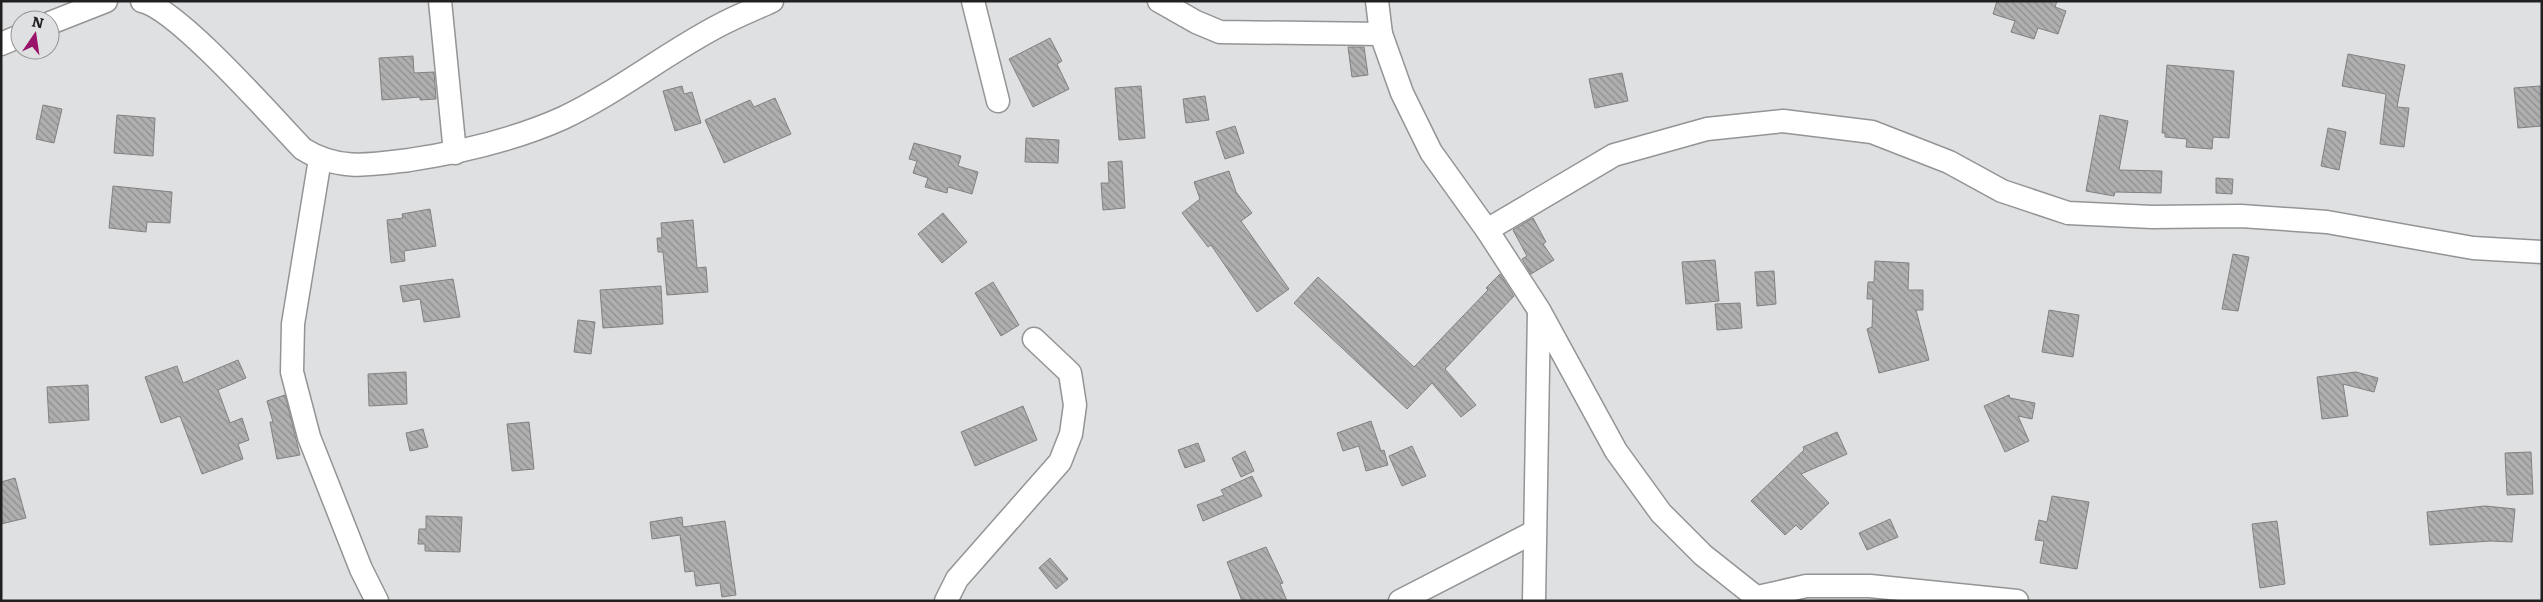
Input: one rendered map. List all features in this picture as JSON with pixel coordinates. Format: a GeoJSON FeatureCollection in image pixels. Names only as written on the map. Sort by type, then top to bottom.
{"type":"FeatureCollection","features":[{"type":"Feature","properties":{"kind":"street"},"geometry":{"type":"LineString","coordinates":[[60,20],[106,1]]}},
{"type":"Feature","properties":{"kind":"street"},"geometry":{"type":"LineString","coordinates":[[440,1],[455,153]]}},
{"type":"Feature","properties":{"kind":"street"},"geometry":{"type":"LineString","coordinates":[[149,2],[188,31],[303,149],[320,160],[343,165],[390,162],[455,153],[514,136],[563,118],[629,82],[720,25],[772,1]]}},
{"type":"Feature","properties":{"kind":"street"},"geometry":{"type":"LineString","coordinates":[[973,1],[998,101]]}},
{"type":"Feature","properties":{"kind":"street"},"geometry":{"type":"LineString","coordinates":[[1159,1],[1196,22],[1220,32],[1381,34]]}},
{"type":"Feature","properties":{"kind":"street"},"geometry":{"type":"LineString","coordinates":[[1377,1],[1381,34],[1402,93],[1431,152],[1539,310],[1616,451],[1661,513],[1703,555],[1759,599],[1806,586],[1870,586],[2017,601]]}},
{"type":"Feature","properties":{"kind":"street"},"geometry":{"type":"LineString","coordinates":[[1486,230],[1614,155],[1707,129],[1783,121],[1872,132],[1949,162],[2002,191],[2068,213],[2152,217],[2241,216],[2327,222],[2473,248],[2542,252]]}},
{"type":"Feature","properties":{"kind":"street"},"geometry":{"type":"LineString","coordinates":[[320,160],[294,324],[292,372],[309,437],[360,569],[377,601]]}},
{"type":"Feature","properties":{"kind":"street"},"geometry":{"type":"LineString","coordinates":[[1534,601],[1539,310]]}},
{"type":"Feature","properties":{"kind":"street"},"geometry":{"type":"LineString","coordinates":[[946,601],[958,579],[1060,462],[1071,434],[1075,405],[1070,373],[1034,339]]}},
{"type":"Feature","properties":{"kind":"street"},"geometry":{"type":"LineString","coordinates":[[1400,601],[1534,532]]}},
{"type":"Feature","properties":{"kind":"building"},"geometry":{"type":"Polygon","coordinates":[[[1997,1],[2057,1],[2055,7],[2066,11],[2058,34],[2038,28],[2034,39],[2011,32],[2015,21],[1993,14],[1997,1]]]}},
{"type":"Feature","properties":{"kind":"building"},"geometry":{"type":"Polygon","coordinates":[[[1050,38],[1062,61],[1057,64],[1069,89],[1033,107],[1009,59],[1050,38]]]}},
{"type":"Feature","properties":{"kind":"building"},"geometry":{"type":"Polygon","coordinates":[[[1348,47],[1364,47],[1368,75],[1352,77],[1348,47]]]}},
{"type":"Feature","properties":{"kind":"building"},"geometry":{"type":"Polygon","coordinates":[[[2348,54],[2405,65],[2397,107],[2409,108],[2404,147],[2380,144],[2386,94],[2342,86],[2348,54]]]}},
{"type":"Feature","properties":{"kind":"building"},"geometry":{"type":"Polygon","coordinates":[[[413,56],[414,73],[434,72],[436,99],[420,100],[420,97],[382,100],[379,58],[413,56]]]}},
{"type":"Feature","properties":{"kind":"building"},"geometry":{"type":"Polygon","coordinates":[[[2167,65],[2234,71],[2229,138],[2213,137],[2212,149],[2186,147],[2187,139],[2165,137],[2165,133],[2162,133],[2167,65]]]}},
{"type":"Feature","properties":{"kind":"building"},"geometry":{"type":"Polygon","coordinates":[[[1622,73],[1628,101],[1595,108],[1589,79],[1622,73]]]}},
{"type":"Feature","properties":{"kind":"building"},"geometry":{"type":"Polygon","coordinates":[[[682,86],[684,94],[692,92],[701,123],[675,131],[663,91],[682,86]]]}},
{"type":"Feature","properties":{"kind":"building"},"geometry":{"type":"Polygon","coordinates":[[[1141,86],[1145,138],[1119,140],[1115,88],[1141,86]]]}},
{"type":"Feature","properties":{"kind":"building"},"geometry":{"type":"Polygon","coordinates":[[[2540,86],[2542,126],[2518,128],[2514,88],[2540,86]]]}},
{"type":"Feature","properties":{"kind":"building"},"geometry":{"type":"Polygon","coordinates":[[[1205,96],[1209,120],[1186,123],[1183,99],[1205,96]]]}},
{"type":"Feature","properties":{"kind":"building"},"geometry":{"type":"Polygon","coordinates":[[[775,98],[791,134],[724,163],[705,120],[750,100],[754,107],[775,98]]]}},
{"type":"Feature","properties":{"kind":"building"},"geometry":{"type":"Polygon","coordinates":[[[43,105],[62,109],[54,143],[36,139],[43,105]]]}},
{"type":"Feature","properties":{"kind":"building"},"geometry":{"type":"Polygon","coordinates":[[[117,115],[155,118],[153,156],[114,153],[117,115]]]}},
{"type":"Feature","properties":{"kind":"building"},"geometry":{"type":"Polygon","coordinates":[[[2100,115],[2128,121],[2119,170],[2162,171],[2161,193],[2115,192],[2114,196],[2086,191],[2100,115]]]}},
{"type":"Feature","properties":{"kind":"building"},"geometry":{"type":"Polygon","coordinates":[[[1235,126],[1244,153],[1225,159],[1216,132],[1235,126]]]}},
{"type":"Feature","properties":{"kind":"building"},"geometry":{"type":"Polygon","coordinates":[[[2328,128],[2346,132],[2339,170],[2321,166],[2328,128]]]}},
{"type":"Feature","properties":{"kind":"building"},"geometry":{"type":"Polygon","coordinates":[[[1026,138],[1059,140],[1058,163],[1025,162],[1026,138]]]}},
{"type":"Feature","properties":{"kind":"building"},"geometry":{"type":"Polygon","coordinates":[[[914,143],[961,156],[958,166],[978,172],[972,194],[948,187],[947,193],[925,187],[928,178],[913,173],[917,161],[909,159],[914,143]]]}},
{"type":"Feature","properties":{"kind":"building"},"geometry":{"type":"Polygon","coordinates":[[[1122,161],[1125,208],[1103,210],[1101,183],[1109,183],[1108,162],[1122,161]]]}},
{"type":"Feature","properties":{"kind":"building"},"geometry":{"type":"Polygon","coordinates":[[[1229,171],[1236,192],[1252,213],[1241,221],[1289,289],[1257,312],[1211,245],[1208,247],[1182,213],[1200,199],[1194,182],[1229,171]]]}},
{"type":"Feature","properties":{"kind":"building"},"geometry":{"type":"Polygon","coordinates":[[[2216,178],[2233,179],[2232,194],[2216,193],[2216,178]]]}},
{"type":"Feature","properties":{"kind":"building"},"geometry":{"type":"Polygon","coordinates":[[[113,186],[172,192],[170,223],[147,222],[146,232],[109,228],[113,186]]]}},
{"type":"Feature","properties":{"kind":"building"},"geometry":{"type":"Polygon","coordinates":[[[430,209],[436,246],[404,251],[405,261],[391,263],[387,220],[403,218],[402,214],[430,209]]]}},
{"type":"Feature","properties":{"kind":"building"},"geometry":{"type":"Polygon","coordinates":[[[943,213],[967,242],[942,263],[918,234],[943,213]]]}},
{"type":"Feature","properties":{"kind":"building"},"geometry":{"type":"Polygon","coordinates":[[[1533,218],[1546,242],[1543,244],[1554,260],[1531,274],[1522,259],[1527,256],[1513,230],[1533,218]]]}},
{"type":"Feature","properties":{"kind":"building"},"geometry":{"type":"Polygon","coordinates":[[[693,220],[697,268],[706,267],[708,292],[667,295],[663,252],[658,252],[657,238],[662,238],[661,223],[693,220]]]}},
{"type":"Feature","properties":{"kind":"building"},"geometry":{"type":"Polygon","coordinates":[[[2233,254],[2249,257],[2238,311],[2222,309],[2233,254]]]}},
{"type":"Feature","properties":{"kind":"building"},"geometry":{"type":"Polygon","coordinates":[[[1715,260],[1719,301],[1686,304],[1682,262],[1715,260]]]}},
{"type":"Feature","properties":{"kind":"building"},"geometry":{"type":"Polygon","coordinates":[[[1875,261],[1909,263],[1908,290],[1923,290],[1923,310],[1916,310],[1929,360],[1879,373],[1867,329],[1872,327],[1873,299],[1867,299],[1868,282],[1874,282],[1875,261]]]}},
{"type":"Feature","properties":{"kind":"building"},"geometry":{"type":"Polygon","coordinates":[[[1774,271],[1776,304],[1757,306],[1755,272],[1774,271]]]}},
{"type":"Feature","properties":{"kind":"building"},"geometry":{"type":"Polygon","coordinates":[[[1500,274],[1514,296],[1445,369],[1476,405],[1461,417],[1432,383],[1407,409],[1294,303],[1318,277],[1414,367],[1488,290],[1486,288],[1500,274]]]}},
{"type":"Feature","properties":{"kind":"building"},"geometry":{"type":"Polygon","coordinates":[[[453,279],[460,317],[424,322],[420,299],[403,302],[400,286],[453,279]]]}},
{"type":"Feature","properties":{"kind":"building"},"geometry":{"type":"Polygon","coordinates":[[[993,282],[1019,325],[1001,336],[975,293],[993,282]]]}},
{"type":"Feature","properties":{"kind":"building"},"geometry":{"type":"Polygon","coordinates":[[[661,286],[663,324],[603,328],[600,290],[661,286]]]}},
{"type":"Feature","properties":{"kind":"building"},"geometry":{"type":"Polygon","coordinates":[[[1740,303],[1742,328],[1717,330],[1715,304],[1740,303]]]}},
{"type":"Feature","properties":{"kind":"building"},"geometry":{"type":"Polygon","coordinates":[[[2049,310],[2079,315],[2073,357],[2042,352],[2049,310]]]}},
{"type":"Feature","properties":{"kind":"building"},"geometry":{"type":"Polygon","coordinates":[[[578,320],[595,322],[591,354],[574,352],[578,320]]]}},
{"type":"Feature","properties":{"kind":"building"},"geometry":{"type":"Polygon","coordinates":[[[238,360],[246,378],[218,390],[230,423],[242,418],[249,440],[238,444],[243,459],[202,474],[180,416],[161,423],[145,377],[177,366],[183,383],[238,360]]]}},
{"type":"Feature","properties":{"kind":"building"},"geometry":{"type":"Polygon","coordinates":[[[406,372],[407,404],[369,406],[368,374],[406,372]]]}},
{"type":"Feature","properties":{"kind":"building"},"geometry":{"type":"Polygon","coordinates":[[[2356,372],[2378,378],[2374,392],[2343,384],[2348,416],[2322,419],[2317,377],[2356,372]]]}},
{"type":"Feature","properties":{"kind":"building"},"geometry":{"type":"Polygon","coordinates":[[[88,385],[89,420],[49,423],[47,387],[88,385]]]}},
{"type":"Feature","properties":{"kind":"building"},"geometry":{"type":"Polygon","coordinates":[[[285,395],[300,455],[277,459],[270,422],[273,422],[267,401],[285,395]]]}},
{"type":"Feature","properties":{"kind":"building"},"geometry":{"type":"Polygon","coordinates":[[[2009,395],[2010,398],[2035,403],[2032,419],[2018,416],[2029,441],[2005,452],[1984,406],[2009,395]]]}},
{"type":"Feature","properties":{"kind":"building"},"geometry":{"type":"Polygon","coordinates":[[[1023,406],[1037,440],[975,466],[961,432],[1023,406]]]}},
{"type":"Feature","properties":{"kind":"building"},"geometry":{"type":"Polygon","coordinates":[[[1371,421],[1381,451],[1384,450],[1388,465],[1366,471],[1359,446],[1343,451],[1337,433],[1371,421]]]}},
{"type":"Feature","properties":{"kind":"building"},"geometry":{"type":"Polygon","coordinates":[[[529,422],[534,469],[512,471],[507,424],[529,422]]]}},
{"type":"Feature","properties":{"kind":"building"},"geometry":{"type":"Polygon","coordinates":[[[423,429],[428,447],[410,451],[406,433],[423,429]]]}},
{"type":"Feature","properties":{"kind":"building"},"geometry":{"type":"Polygon","coordinates":[[[1837,432],[1847,454],[1801,474],[1829,503],[1801,530],[1796,525],[1785,535],[1751,501],[1804,450],[1803,447],[1837,432]]]}},
{"type":"Feature","properties":{"kind":"building"},"geometry":{"type":"Polygon","coordinates":[[[1198,443],[1205,461],[1185,468],[1178,450],[1198,443]]]}},
{"type":"Feature","properties":{"kind":"building"},"geometry":{"type":"Polygon","coordinates":[[[1412,446],[1426,476],[1402,486],[1389,456],[1412,446]]]}},
{"type":"Feature","properties":{"kind":"building"},"geometry":{"type":"Polygon","coordinates":[[[1245,451],[1254,471],[1241,477],[1232,458],[1245,451]]]}},
{"type":"Feature","properties":{"kind":"building"},"geometry":{"type":"Polygon","coordinates":[[[2531,452],[2533,494],[2507,495],[2505,453],[2531,452]]]}},
{"type":"Feature","properties":{"kind":"building"},"geometry":{"type":"Polygon","coordinates":[[[1252,476],[1262,496],[1203,521],[1197,505],[1224,495],[1221,490],[1252,476]]]}},
{"type":"Feature","properties":{"kind":"building"},"geometry":{"type":"Polygon","coordinates":[[[15,478],[26,518],[1,524],[1,482],[15,478]]]}},
{"type":"Feature","properties":{"kind":"building"},"geometry":{"type":"Polygon","coordinates":[[[2052,496],[2089,502],[2077,569],[2040,563],[2044,541],[2035,540],[2039,520],[2047,522],[2052,496]]]}},
{"type":"Feature","properties":{"kind":"building"},"geometry":{"type":"Polygon","coordinates":[[[2485,506],[2515,509],[2512,542],[2491,541],[2430,545],[2427,512],[2485,506]]]}},
{"type":"Feature","properties":{"kind":"building"},"geometry":{"type":"Polygon","coordinates":[[[426,516],[462,517],[460,552],[425,551],[425,544],[418,544],[419,529],[426,529],[426,516]]]}},
{"type":"Feature","properties":{"kind":"building"},"geometry":{"type":"Polygon","coordinates":[[[682,517],[683,527],[725,521],[736,595],[722,597],[720,583],[696,586],[694,571],[685,572],[680,535],[652,539],[650,522],[682,517]]]}},
{"type":"Feature","properties":{"kind":"building"},"geometry":{"type":"Polygon","coordinates":[[[1890,519],[1898,537],[1867,550],[1859,533],[1890,519]]]}},
{"type":"Feature","properties":{"kind":"building"},"geometry":{"type":"Polygon","coordinates":[[[2277,521],[2285,584],[2260,588],[2252,524],[2277,521]]]}},
{"type":"Feature","properties":{"kind":"building"},"geometry":{"type":"Polygon","coordinates":[[[1266,547],[1283,583],[1280,584],[1287,601],[1242,601],[1227,562],[1266,547]]]}},
{"type":"Feature","properties":{"kind":"building"},"geometry":{"type":"Polygon","coordinates":[[[1050,558],[1068,579],[1056,589],[1039,568],[1050,558]]]}}]}
